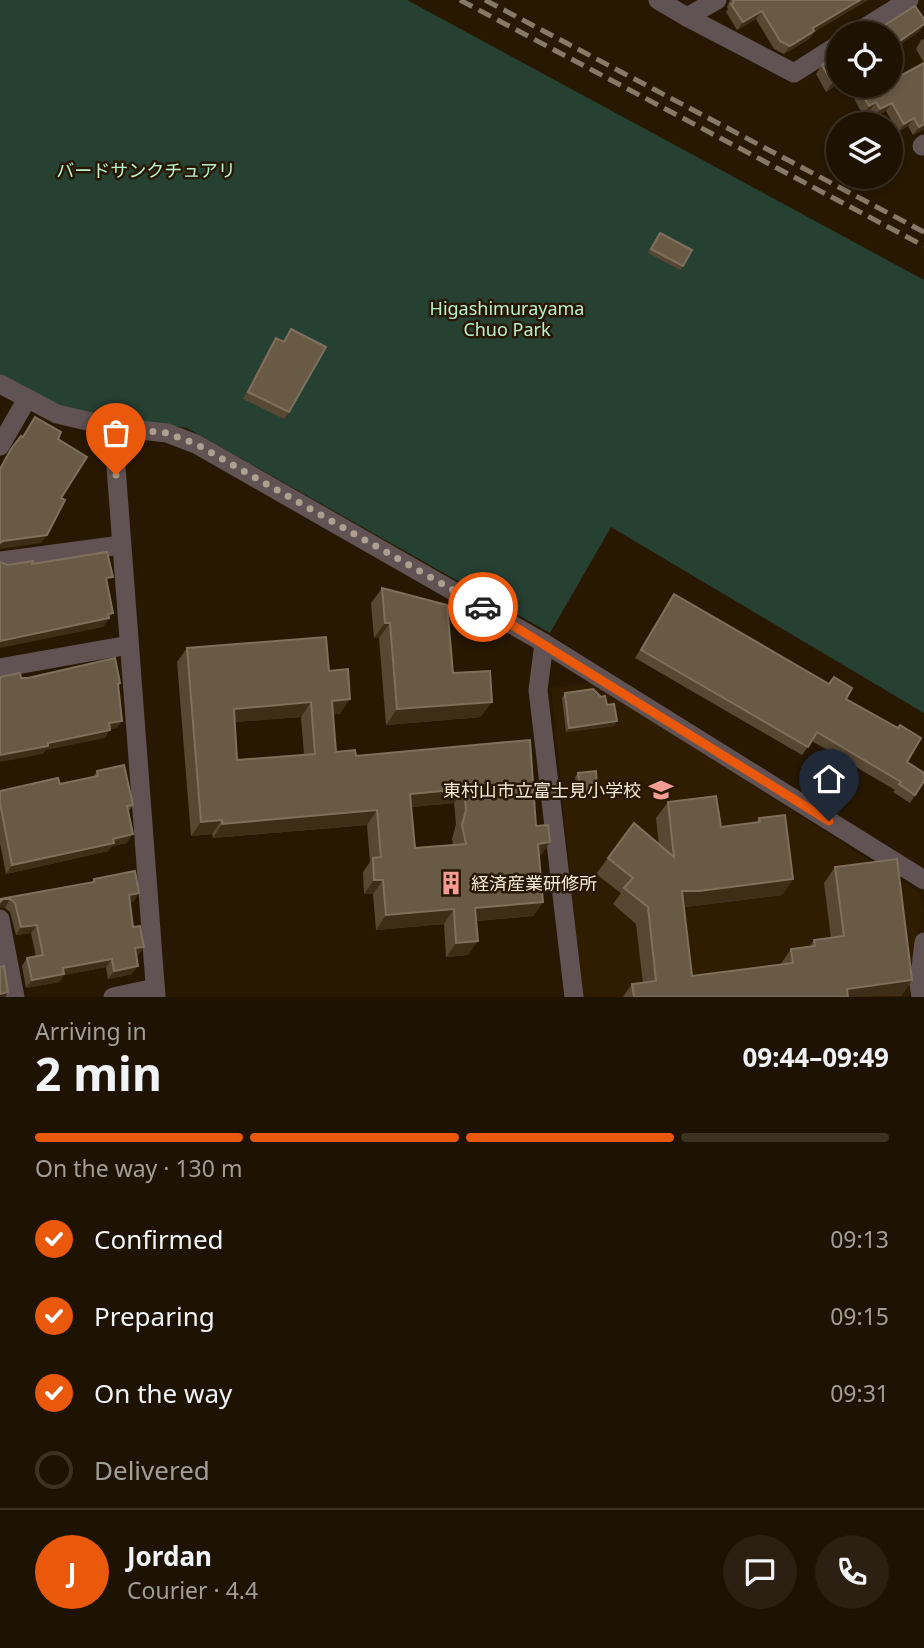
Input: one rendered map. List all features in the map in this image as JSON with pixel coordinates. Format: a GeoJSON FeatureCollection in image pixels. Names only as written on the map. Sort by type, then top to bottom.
{"type":"FeatureCollection","features":[{"type":"Feature","properties":{"kind":"street"},"geometry":{"type":"LineString","coordinates":[[658,0],[687,18],[794,73],[826,53]]}},
{"type":"Feature","properties":{"kind":"street"},"geometry":{"type":"LineString","coordinates":[[687,18],[718,0]]}},
{"type":"Feature","properties":{"kind":"street"},"geometry":{"type":"LineString","coordinates":[[875,21],[909,0]]}},
{"type":"Feature","properties":{"kind":"street"},"geometry":{"type":"LineString","coordinates":[[0,384],[57,414],[113,427],[167,433],[196,444],[544,643],[924,880]]}},
{"type":"Feature","properties":{"kind":"street"},"geometry":{"type":"LineString","coordinates":[[0,446],[27,399]]}},
{"type":"Feature","properties":{"kind":"street"},"geometry":{"type":"LineString","coordinates":[[113,427],[155,993],[113,997]]}},
{"type":"Feature","properties":{"kind":"street"},"geometry":{"type":"LineString","coordinates":[[0,561],[121,545]]}},
{"type":"Feature","properties":{"kind":"street"},"geometry":{"type":"LineString","coordinates":[[544,643],[538,690],[574,997]]}},
{"type":"Feature","properties":{"kind":"street"},"geometry":{"type":"LineString","coordinates":[[0,668],[129,645]]}},
{"type":"Feature","properties":{"kind":"street"},"geometry":{"type":"LineString","coordinates":[[0,919],[15,997]]}},
{"type":"Feature","properties":{"kind":"street"},"geometry":{"type":"LineString","coordinates":[[921,997],[919,984],[924,942]]}},
{"type":"Feature","properties":{"kind":"shaded area","name":"東村山市立富士見小学校"},"geometry":{"type":"Polygon","coordinates":[[[591,682],[919,892],[924,908],[915,944],[909,997],[583,997],[551,688],[591,682]]]}},
{"type":"Feature","properties":{"kind":"green space","name":"Higashimurayama Chuo Park"},"geometry":{"type":"Polygon","coordinates":[[[0,0],[407,0],[924,280],[924,713],[611,527],[550,633],[187,428],[59,409],[0,375],[0,0]]]}},
{"type":"Feature","properties":{"kind":"building"},"geometry":{"type":"Polygon","coordinates":[[[733,0],[860,0],[813,28],[814,31],[790,46],[780,41],[762,11],[743,22],[731,4],[733,0]]]}},
{"type":"Feature","properties":{"kind":"building"},"geometry":{"type":"Polygon","coordinates":[[[915,6],[924,19],[924,24],[903,39],[903,21],[891,21],[915,6]]]}},
{"type":"Feature","properties":{"kind":"building"},"geometry":{"type":"Polygon","coordinates":[[[924,63],[924,124],[919,127],[914,118],[904,124],[903,112],[897,112],[892,103],[880,109],[876,102],[869,106],[864,98],[903,98],[903,74],[924,63]]]}},
{"type":"Feature","properties":{"kind":"building"},"geometry":{"type":"Polygon","coordinates":[[[660,233],[692,250],[683,266],[651,249],[660,233]]]}},
{"type":"Feature","properties":{"kind":"building"},"geometry":{"type":"Polygon","coordinates":[[[291,329],[326,347],[289,412],[248,392],[276,338],[284,342],[291,329]]]}},
{"type":"Feature","properties":{"kind":"building"},"geometry":{"type":"Polygon","coordinates":[[[35,417],[61,432],[58,439],[87,457],[61,498],[65,500],[47,535],[0,543],[0,469],[35,417]]]}},
{"type":"Feature","properties":{"kind":"building"},"geometry":{"type":"Polygon","coordinates":[[[107,552],[113,577],[106,578],[113,613],[108,614],[109,618],[0,641],[0,562],[7,565],[33,561],[32,564],[107,552]]]}},
{"type":"Feature","properties":{"kind":"building"},"geometry":{"type":"Polygon","coordinates":[[[382,588],[447,605],[453,673],[490,671],[492,702],[397,709],[390,623],[385,623],[382,588]]]}},
{"type":"Feature","properties":{"kind":"building"},"geometry":{"type":"Polygon","coordinates":[[[674,594],[829,684],[834,677],[852,688],[846,699],[921,738],[907,762],[924,773],[924,781],[915,795],[899,784],[901,782],[817,732],[808,747],[641,650],[674,594]]]}},
{"type":"Feature","properties":{"kind":"building"},"geometry":{"type":"Polygon","coordinates":[[[326,637],[329,671],[348,669],[350,699],[332,701],[336,752],[355,750],[356,756],[530,740],[536,826],[548,825],[550,842],[538,844],[543,902],[475,908],[478,941],[456,943],[454,909],[386,915],[383,880],[374,880],[373,858],[381,857],[377,810],[222,824],[222,820],[201,822],[187,648],[326,637]],[[311,702],[234,709],[237,760],[315,754],[311,702]],[[464,789],[410,794],[415,848],[466,844],[462,825],[466,810],[464,789]]]}},
{"type":"Feature","properties":{"kind":"building"},"geometry":{"type":"Polygon","coordinates":[[[115,658],[120,683],[122,721],[109,723],[110,730],[0,755],[0,677],[20,673],[21,678],[28,678],[115,658]]]}},
{"type":"Feature","properties":{"kind":"building"},"geometry":{"type":"Polygon","coordinates":[[[593,689],[601,697],[605,696],[607,705],[614,704],[617,721],[569,728],[565,693],[593,689]]]}},
{"type":"Feature","properties":{"kind":"building"},"geometry":{"type":"Polygon","coordinates":[[[124,765],[133,805],[127,806],[133,834],[113,839],[114,843],[12,865],[0,791],[58,778],[60,784],[98,776],[97,771],[124,765]]]}},
{"type":"Feature","properties":{"kind":"building"},"geometry":{"type":"Polygon","coordinates":[[[596,771],[597,788],[581,796],[578,773],[596,771]]]}},
{"type":"Feature","properties":{"kind":"building"},"geometry":{"type":"Polygon","coordinates":[[[716,796],[721,827],[760,822],[759,818],[785,815],[793,879],[682,891],[692,976],[793,963],[791,949],[815,946],[814,940],[844,936],[835,867],[897,859],[912,980],[847,989],[848,997],[634,997],[632,984],[656,981],[648,907],[624,888],[633,878],[608,858],[634,823],[674,857],[668,802],[716,796]]]}},
{"type":"Feature","properties":{"kind":"building"},"geometry":{"type":"Polygon","coordinates":[[[135,871],[139,893],[129,895],[133,927],[140,926],[144,947],[135,948],[138,966],[114,971],[112,959],[63,968],[64,974],[32,980],[27,958],[43,955],[37,925],[21,927],[15,903],[10,899],[0,902],[0,899],[94,882],[94,879],[135,871]]]}},
{"type":"Feature","properties":{"kind":"building"},"geometry":{"type":"Polygon","coordinates":[[[4,966],[8,992],[0,994],[0,967],[4,966]]]}},
{"type":"Feature","properties":{"kind":"railway"},"geometry":{"type":"LineString","coordinates":[[460,0],[924,246]]}},
{"type":"Feature","properties":{"kind":"railway"},"geometry":{"type":"LineString","coordinates":[[485,0],[924,232]]}},
{"type":"Feature","properties":{"kind":"way so far"},"geometry":{"type":"LineString","coordinates":[[116,475],[113,427],[167,433],[181,438],[271,485],[483,607]]}},
{"type":"Feature","properties":{"kind":"place","name":"東村山市立富士見小学校"},"geometry":{"type":"Point","coordinates":[661,790]}},
{"type":"Feature","properties":{"kind":"place","name":"経済産業研修所"},"geometry":{"type":"Point","coordinates":[451,883]}},
{"type":"Feature","properties":{"kind":"route"},"geometry":{"type":"LineString","coordinates":[[483,607],[829,821]]}},
{"type":"Feature","properties":{"kind":"park label","name":"バードサンクチュアリ"},"geometry":{"type":"Point","coordinates":[146,170]}}]}
